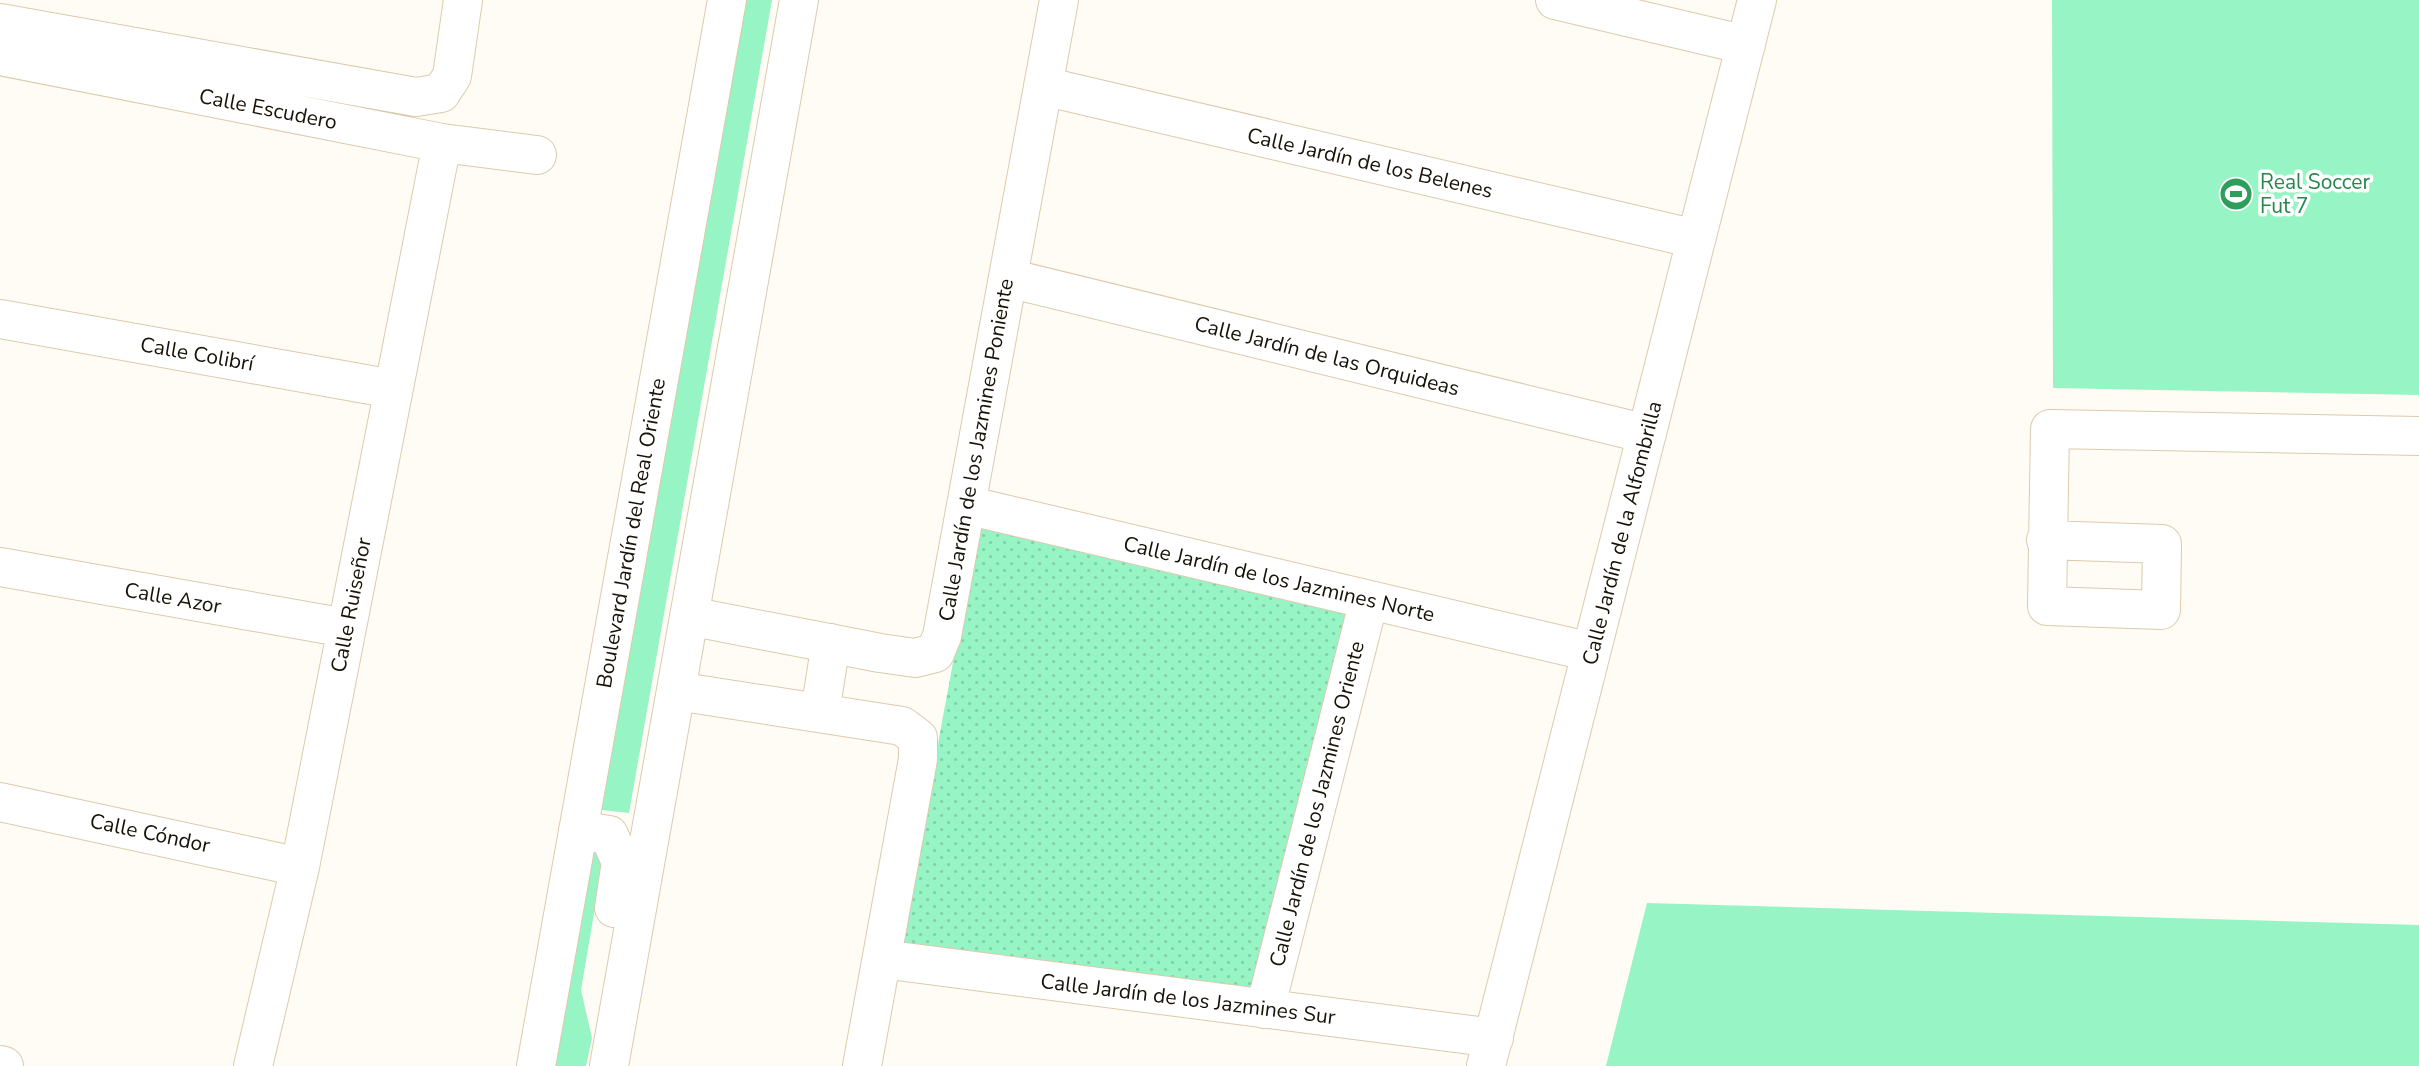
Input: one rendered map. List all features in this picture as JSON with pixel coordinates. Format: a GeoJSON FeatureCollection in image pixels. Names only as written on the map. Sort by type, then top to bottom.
{"type":"FeatureCollection","features":[{"type":"Feature","properties":{"kind":"street","name":"Calle Escudero"},"geometry":{"type":"LineString","coordinates":[[0,23],[416,97],[441,93],[452,76],[463,0]]}},
{"type":"Feature","properties":{"kind":"street","name":"Boulevard Jardín del Real Oriente"},"geometry":{"type":"LineString","coordinates":[[536,1066],[727,0]]}},
{"type":"Feature","properties":{"kind":"street"},"geometry":{"type":"LineString","coordinates":[[609,1066],[799,0]]}},
{"type":"Feature","properties":{"kind":"street","name":"Calle Jardín de los Jazmines Poniente"},"geometry":{"type":"LineString","coordinates":[[689,616],[915,658],[935,653],[942,636],[1059,0]]}},
{"type":"Feature","properties":{"kind":"street"},"geometry":{"type":"LineString","coordinates":[[1555,0],[1746,46]]}},
{"type":"Feature","properties":{"kind":"street","name":"Calle Jardín de la Alfombrilla"},"geometry":{"type":"LineString","coordinates":[[1490,1052],[1757,0]]}},
{"type":"Feature","properties":{"kind":"street","name":"Calle Escudero"},"geometry":{"type":"LineString","coordinates":[[0,56],[442,143],[537,155]]}},
{"type":"Feature","properties":{"kind":"street","name":"Calle Jardín de los Belenes"},"geometry":{"type":"LineString","coordinates":[[1043,86],[1696,239]]}},
{"type":"Feature","properties":{"kind":"street","name":"Calle Ruiseñor"},"geometry":{"type":"LineString","coordinates":[[253,1066],[300,867],[442,143]]}},
{"type":"Feature","properties":{"kind":"street","name":"Calle Jardín de las Orquideas"},"geometry":{"type":"LineString","coordinates":[[1007,278],[1647,434]]}},
{"type":"Feature","properties":{"kind":"street","name":"Calle Colibrí"},"geometry":{"type":"LineString","coordinates":[[0,319],[393,389]]}},
{"type":"Feature","properties":{"kind":"street"},"geometry":{"type":"LineString","coordinates":[[2046,540],[2050,429],[2419,436]]}},
{"type":"Feature","properties":{"kind":"street","name":"Calle Jardín de los Jazmines Norte"},"geometry":{"type":"LineString","coordinates":[[966,505],[1591,652]]}},
{"type":"Feature","properties":{"kind":"street","name":"Calle Azor"},"geometry":{"type":"LineString","coordinates":[[0,567],[346,628]]}},
{"type":"Feature","properties":{"kind":"street","name":"Calle Jardín de los Jazmines Oriente"},"geometry":{"type":"LineString","coordinates":[[1265,1009],[1369,600]]}},
{"type":"Feature","properties":{"kind":"street"},"geometry":{"type":"LineString","coordinates":[[820,712],[831,643]]}},
{"type":"Feature","properties":{"kind":"street"},"geometry":{"type":"LineString","coordinates":[[676,691],[902,726],[918,738],[918,759],[862,1066]]}},
{"type":"Feature","properties":{"kind":"street","name":"Calle Cóndor"},"geometry":{"type":"LineString","coordinates":[[0,802],[300,867]]}},
{"type":"Feature","properties":{"kind":"street"},"geometry":{"type":"LineString","coordinates":[[578,830],[609,835],[621,862],[612,916],[611,956],[623,988]]}},
{"type":"Feature","properties":{"kind":"street","name":"Calle Jardín de los Jazmines Sur"},"geometry":{"type":"LineString","coordinates":[[882,959],[1265,1009],[1490,1052]]}},
{"type":"Feature","properties":{"kind":"green space"},"geometry":{"type":"Polygon","coordinates":[[[743,0],[772,0],[629,813],[602,810],[595,797],[743,0]]]}},
{"type":"Feature","properties":{"kind":"green space","name":"Real Soccer Fut 7"},"geometry":{"type":"Polygon","coordinates":[[[2052,0],[2419,0],[2419,395],[2053,388],[2052,0]]]}},
{"type":"Feature","properties":{"kind":"green space"},"geometry":{"type":"Polygon","coordinates":[[[978,527],[1350,613],[1254,989],[901,944],[978,527]]]}},
{"type":"Feature","properties":{"kind":"green space"},"geometry":{"type":"Polygon","coordinates":[[[605,849],[581,990],[592,1038],[586,1066],[555,1066],[589,850],[605,849]]]}},
{"type":"Feature","properties":{"kind":"green space"},"geometry":{"type":"Polygon","coordinates":[[[1647,903],[2419,925],[2419,1066],[1606,1066],[1647,903]]]}},
{"type":"Feature","properties":{"kind":"place","name":"Real Soccer Fut 7"},"geometry":{"type":"Point","coordinates":[2236,194]}}]}
